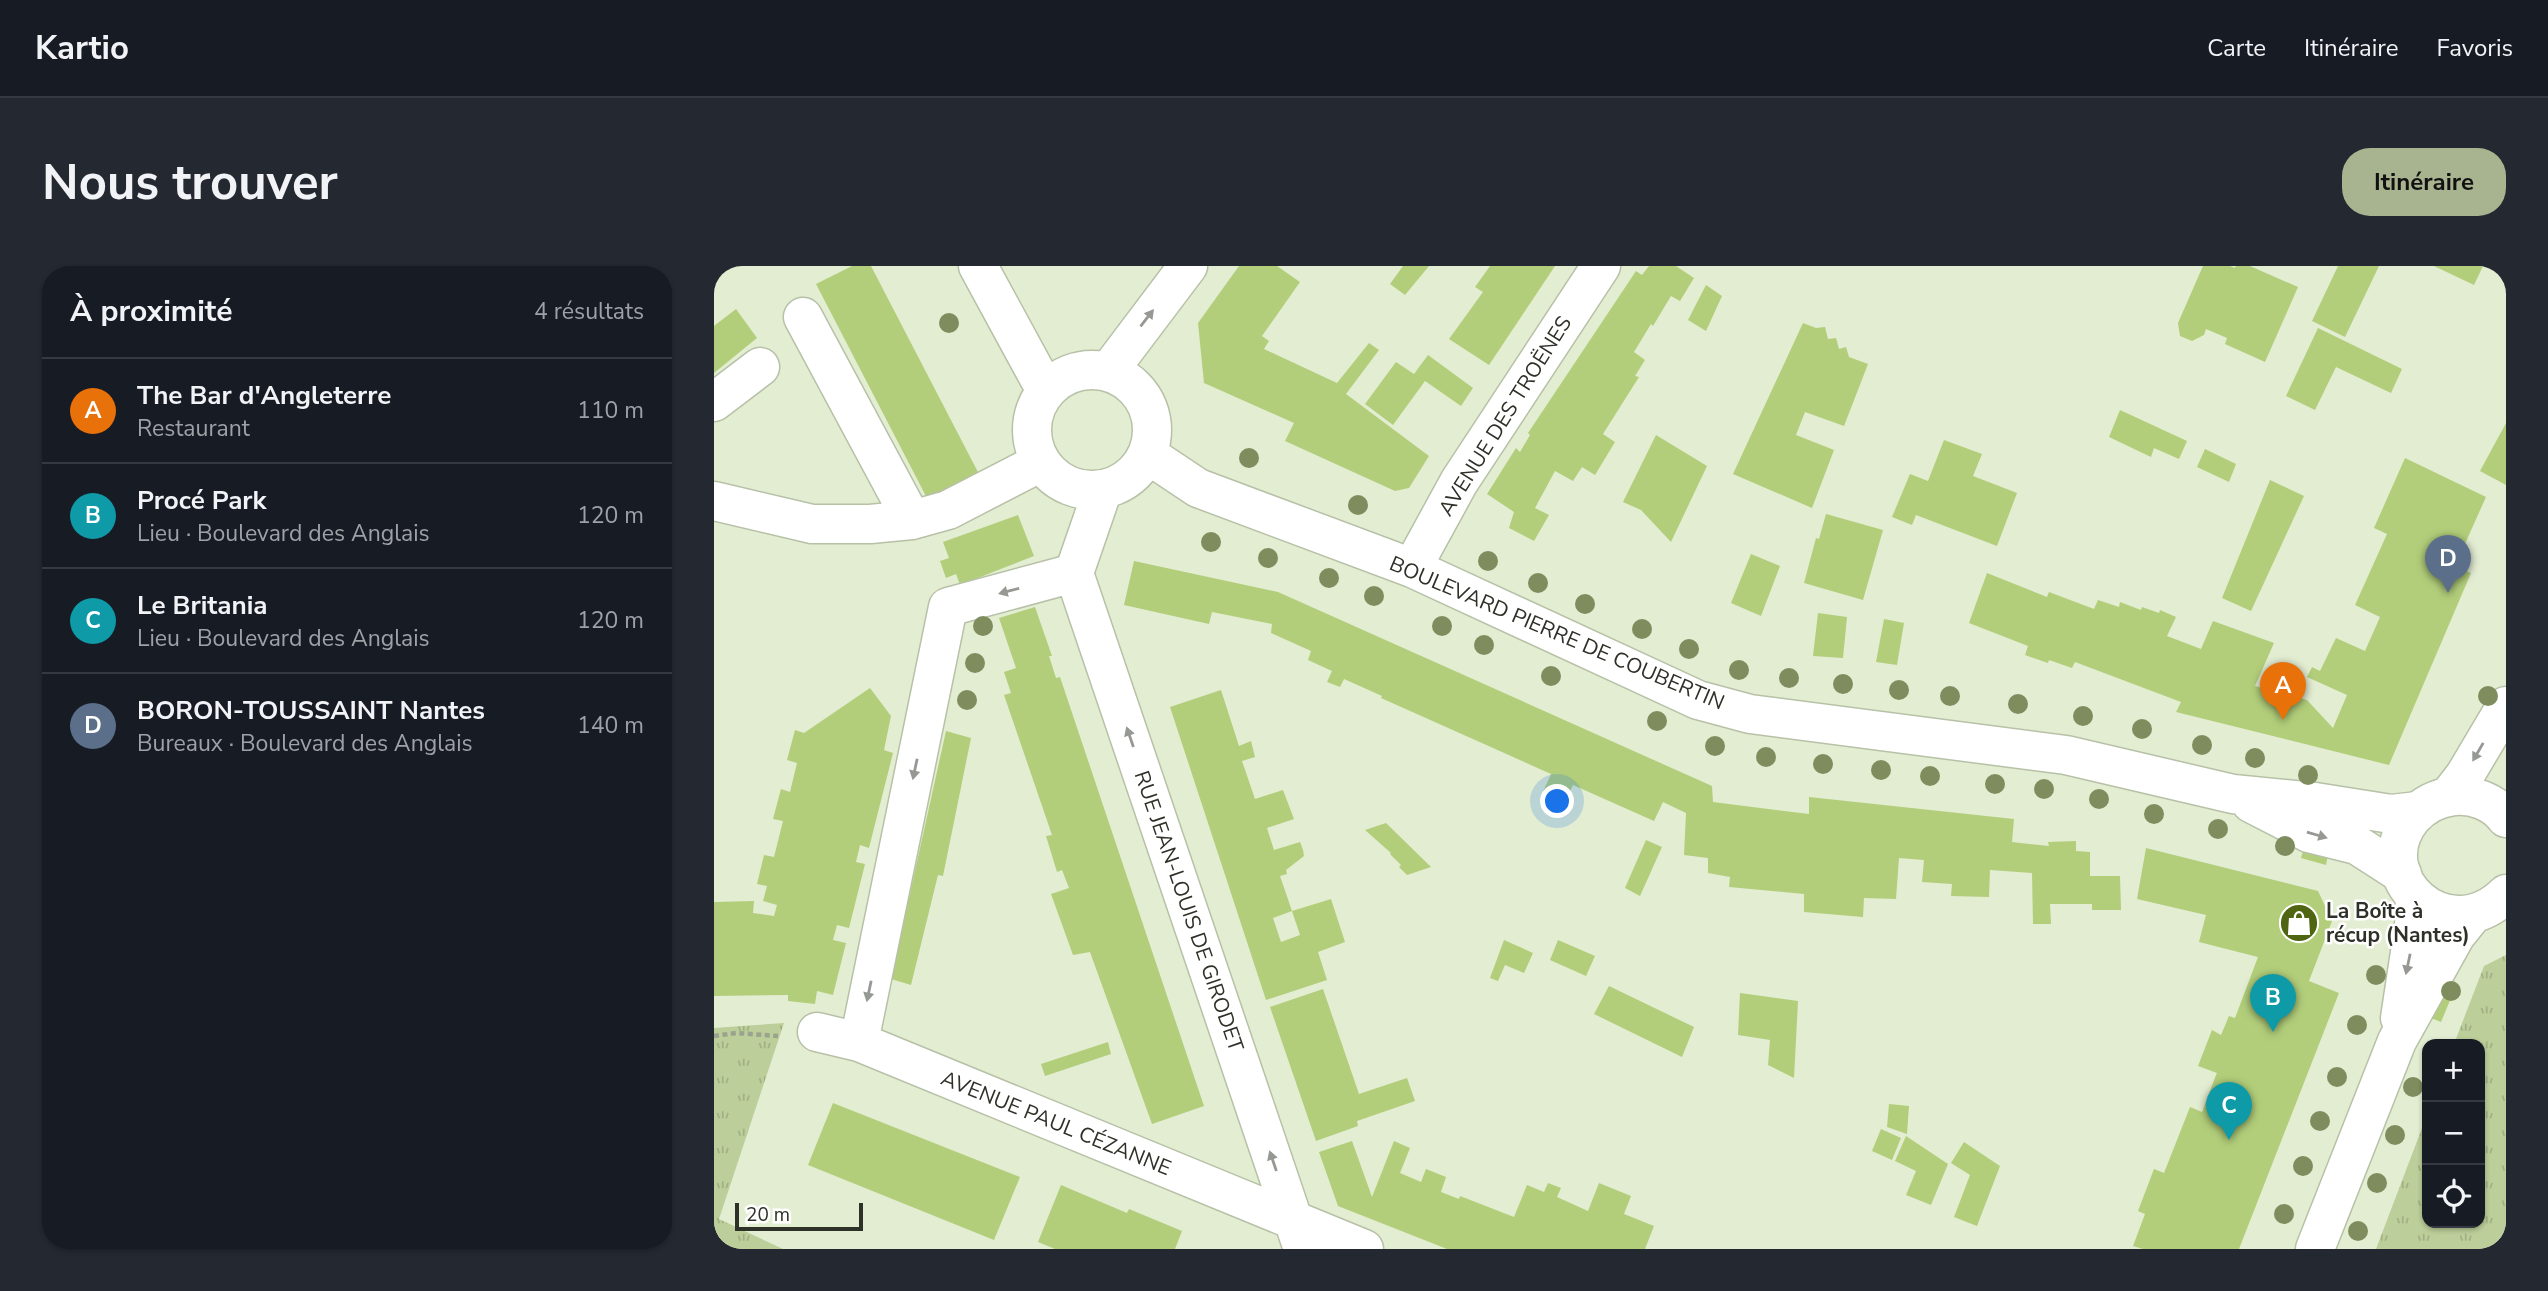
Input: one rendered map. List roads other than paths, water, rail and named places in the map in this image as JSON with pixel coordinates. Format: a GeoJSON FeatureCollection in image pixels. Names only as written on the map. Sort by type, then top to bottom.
{"type":"FeatureCollection","features":[{"type":"Feature","properties":{"kind":"street"},"geometry":{"type":"LineString","coordinates":[[978,266],[1046,391]]}},
{"type":"Feature","properties":{"kind":"street"},"geometry":{"type":"LineString","coordinates":[[1108,372],[1188,266]]}},
{"type":"Feature","properties":{"kind":"street","name":"AVENUE DES TROËNES"},"geometry":{"type":"LineString","coordinates":[[1412,568],[1460,482],[1601,266]]}},
{"type":"Feature","properties":{"kind":"street"},"geometry":{"type":"LineString","coordinates":[[803,317],[912,520]]}},
{"type":"Feature","properties":{"kind":"street"},"geometry":{"type":"LineString","coordinates":[[714,402],[760,367]]}},
{"type":"Feature","properties":{"kind":"street"},"geometry":{"type":"LineString","coordinates":[[1088,370],[1108,372],[1134,387],[1146,404],[1152,434],[1147,454],[1129,477],[1103,489],[1070,486],[1051,474],[1041,461],[1034,444],[1032,422],[1040,401],[1053,384],[1070,374],[1088,370]]}},
{"type":"Feature","properties":{"kind":"street","name":"BOULEVARD PIERRE DE COUBERTIN"},"geometry":{"type":"LineString","coordinates":[[1147,454],[1198,488],[1412,568],[1698,699],[1750,714],[2066,755],[2233,794],[2315,802],[2391,814],[2462,795],[2490,804],[2506,818]]}},
{"type":"Feature","properties":{"kind":"street"},"geometry":{"type":"LineString","coordinates":[[714,501],[813,524],[870,524],[912,520],[948,510],[1041,461]]}},
{"type":"Feature","properties":{"kind":"street"},"geometry":{"type":"LineString","coordinates":[[859,1042],[948,607],[1074,573],[1103,489]]}},
{"type":"Feature","properties":{"kind":"street","name":"RUE JEAN-LOUIS DE GIRODET"},"geometry":{"type":"LineString","coordinates":[[1074,573],[1298,1235]]}},
{"type":"Feature","properties":{"kind":"street"},"geometry":{"type":"LineString","coordinates":[[2398,1041],[2402,993],[2414,926],[2408,885],[2399,853],[2400,843],[2404,831],[2465,775],[2506,706]]}},
{"type":"Feature","properties":{"kind":"street","name":"BOULEVARD PIERRE DE COUBERTIN"},"geometry":{"type":"LineString","coordinates":[[2233,794],[2309,833],[2357,845],[2408,885],[2424,904],[2444,914],[2496,902]]}},
{"type":"Feature","properties":{"kind":"street"},"geometry":{"type":"LineString","coordinates":[[2315,1249],[2398,1041],[2456,935],[2496,902]]}},
{"type":"Feature","properties":{"kind":"street","name":"AVENUE PAUL CÉZANNE"},"geometry":{"type":"LineString","coordinates":[[817,1032],[859,1042],[1298,1235],[1364,1249]]}},
{"type":"Feature","properties":{"kind":"place","name":"BORON-TOUSSAINT Nantes"},"geometry":{"type":"Point","coordinates":[2448,593]}},
{"type":"Feature","properties":{"kind":"place","name":"The Bar d'Angleterre"},"geometry":{"type":"Point","coordinates":[2283,720]}},
{"type":"Feature","properties":{"kind":"place","name":"La Boîte à récup (Nantes)"},"geometry":{"type":"Point","coordinates":[2299,923]}},
{"type":"Feature","properties":{"kind":"place","name":"Procé Park"},"geometry":{"type":"Point","coordinates":[2273,1032]}},
{"type":"Feature","properties":{"kind":"place","name":"Le Britania"},"geometry":{"type":"Point","coordinates":[2229,1140]}}]}
